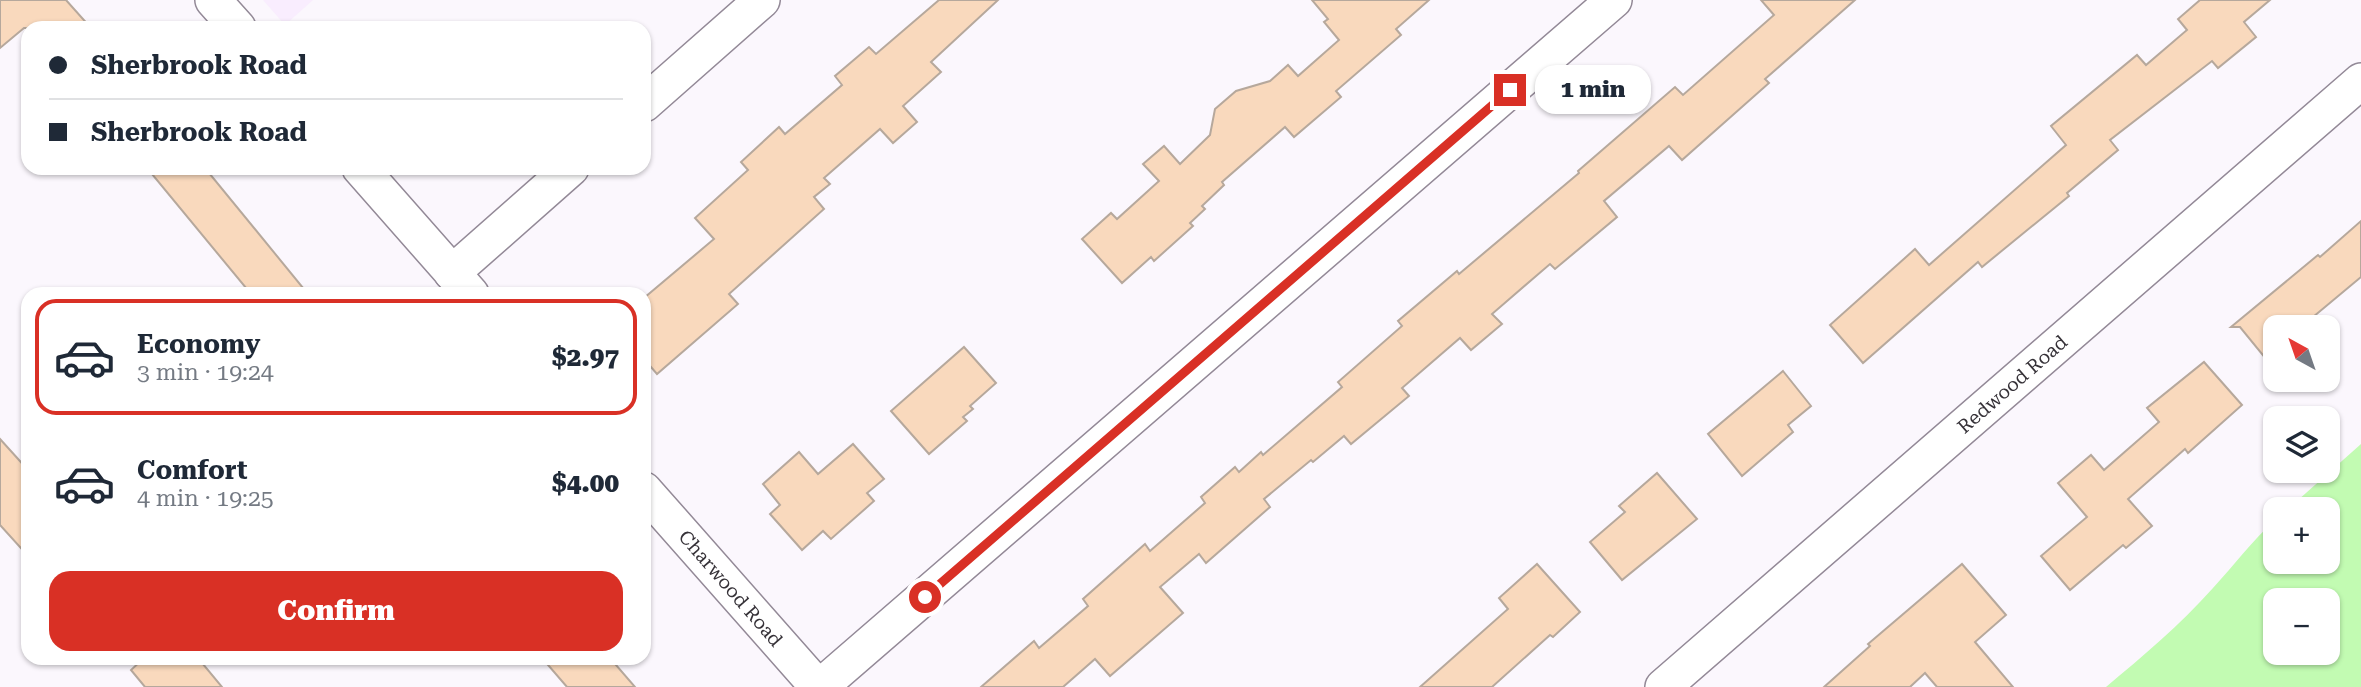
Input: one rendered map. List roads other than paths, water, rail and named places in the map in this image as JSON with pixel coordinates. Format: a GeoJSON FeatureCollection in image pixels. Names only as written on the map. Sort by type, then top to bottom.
{"type":"FeatureCollection","features":[{"type":"Feature","properties":{"kind":"street"},"geometry":{"type":"LineString","coordinates":[[213,0],[232,21]]}},
{"type":"Feature","properties":{"kind":"street"},"geometry":{"type":"LineString","coordinates":[[651,98],[762,0]]}},
{"type":"Feature","properties":{"kind":"street"},"geometry":{"type":"LineString","coordinates":[[819,687],[1614,0]]}},
{"type":"Feature","properties":{"kind":"street","name":"Redwood Road"},"geometry":{"type":"LineString","coordinates":[[1663,687],[2361,81]]}},
{"type":"Feature","properties":{"kind":"street"},"geometry":{"type":"LineString","coordinates":[[366,175],[461,284],[564,175]]}},
{"type":"Feature","properties":{"kind":"street","name":"Charwood Road"},"geometry":{"type":"LineString","coordinates":[[651,498],[819,687]]}}]}
